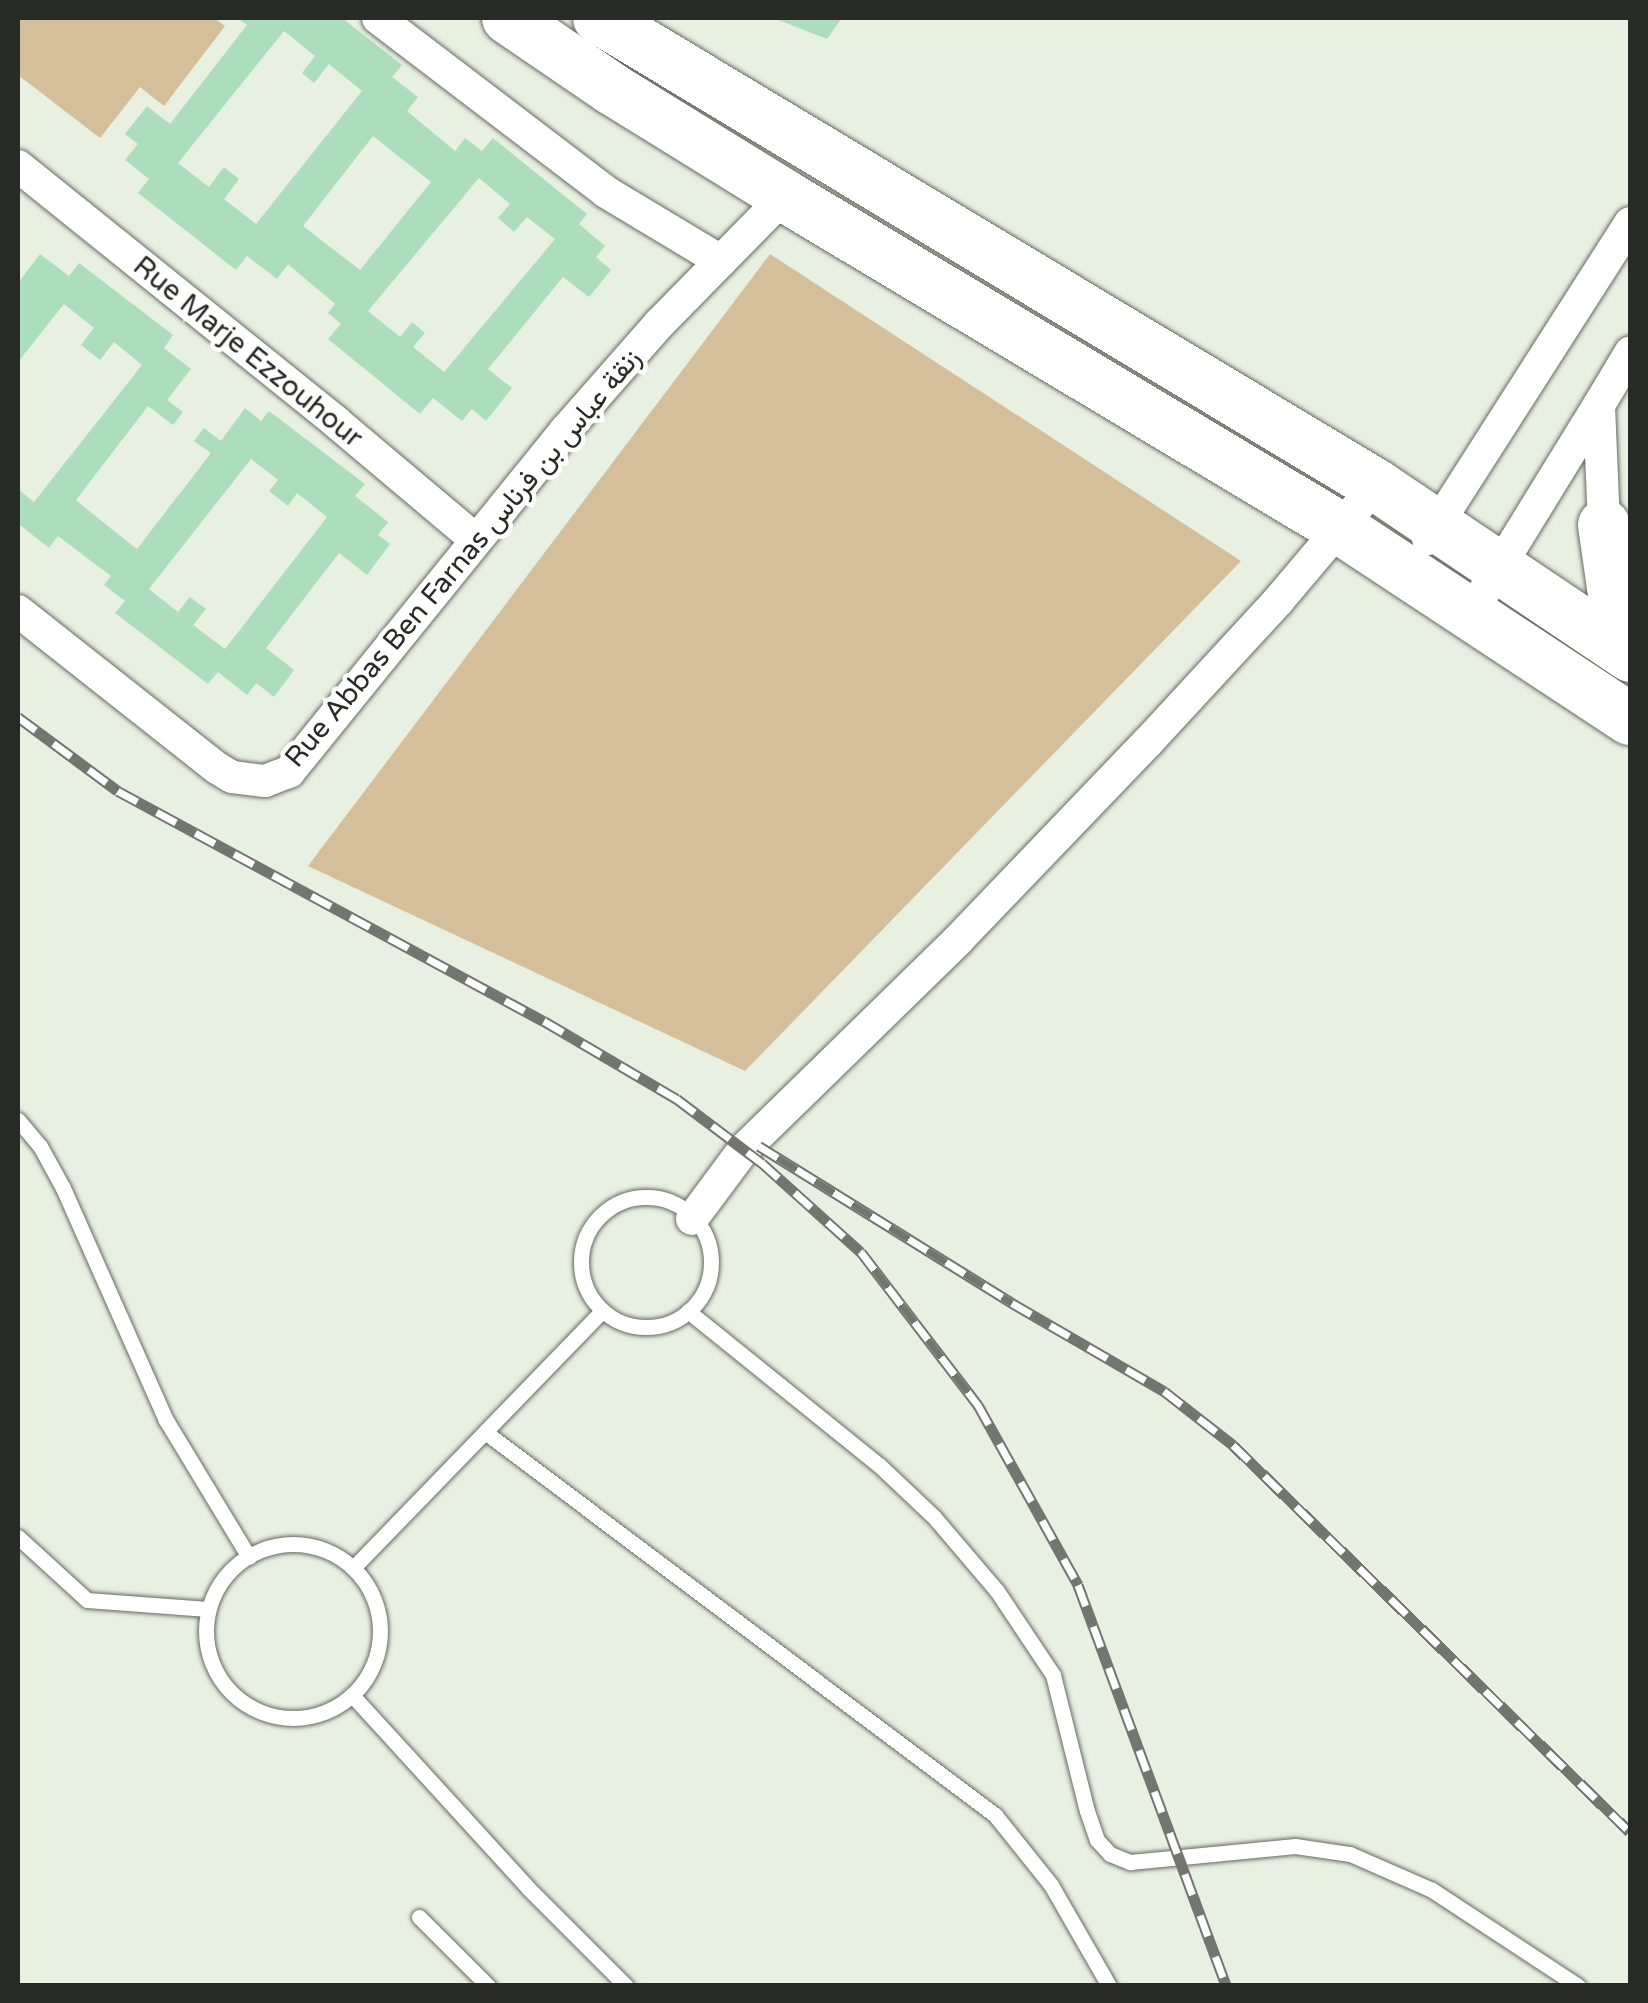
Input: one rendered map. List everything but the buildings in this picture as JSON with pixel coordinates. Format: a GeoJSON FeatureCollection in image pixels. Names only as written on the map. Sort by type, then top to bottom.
{"type":"FeatureCollection","features":[{"type":"Feature","properties":{"kind":"main road"},"geometry":{"type":"LineString","coordinates":[[508,18],[612,89],[785,196],[1340,528],[1630,719]]}},
{"type":"Feature","properties":{"kind":"main road"},"geometry":{"type":"LineString","coordinates":[[598,18],[1376,485],[1626,653]]}},
{"type":"Feature","properties":{"kind":"main road"},"geometry":{"type":"LineString","coordinates":[[1617,533],[1626,653]]}},
{"type":"Feature","properties":{"kind":"street"},"geometry":{"type":"LineString","coordinates":[[378,18],[606,192],[721,260]]}},
{"type":"Feature","properties":{"kind":"street","name":"Rue Marje Ezzouhour"},"geometry":{"type":"LineString","coordinates":[[18,166],[476,540]]}},
{"type":"Feature","properties":{"kind":"street","name":"Rue Abbas Ben Farnas زنقة عباس بن فرناس"},"geometry":{"type":"LineString","coordinates":[[18,611],[232,777],[265,781],[289,772],[636,349],[785,196]]}},
{"type":"Feature","properties":{"kind":"street"},"geometry":{"type":"LineString","coordinates":[[1405,574],[1630,223]]}},
{"type":"Feature","properties":{"kind":"street"},"geometry":{"type":"LineString","coordinates":[[1469,616],[1630,353]]}},
{"type":"Feature","properties":{"kind":"street"},"geometry":{"type":"LineString","coordinates":[[1598,405],[1617,533]]}},
{"type":"Feature","properties":{"kind":"street"},"geometry":{"type":"LineString","coordinates":[[692,1219],[744,1149],[958,940],[1172,716],[1376,485]]}},
{"type":"Feature","properties":{"kind":"lane"},"geometry":{"type":"LineString","coordinates":[[18,1120],[40,1146],[63,1188],[166,1420],[249,1557]]}},
{"type":"Feature","properties":{"kind":"lane"},"geometry":{"type":"LineString","coordinates":[[636,1198],[658,1198],[680,1206],[692,1219],[710,1248],[711,1271],[704,1292],[688,1311],[666,1325],[636,1327],[602,1311],[588,1293],[581,1256],[587,1234],[601,1215],[636,1198]]}},
{"type":"Feature","properties":{"kind":"lane"},"geometry":{"type":"LineString","coordinates":[[353,1568],[602,1311]]}},
{"type":"Feature","properties":{"kind":"lane"},"geometry":{"type":"LineString","coordinates":[[688,1311],[879,1465],[934,1517],[997,1590],[1053,1675],[1087,1810],[1097,1840],[1110,1854],[1130,1862],[1295,1846],[1350,1854],[1432,1890],[1578,1986]]}},
{"type":"Feature","properties":{"kind":"lane"},"geometry":{"type":"LineString","coordinates":[[485,1432],[995,1816],[1051,1885],[1085,1936],[1109,1986]]}},
{"type":"Feature","properties":{"kind":"lane"},"geometry":{"type":"LineString","coordinates":[[18,1538],[87,1600],[208,1609]]}},
{"type":"Feature","properties":{"kind":"lane"},"geometry":{"type":"LineString","coordinates":[[295,1544],[319,1548],[353,1568],[379,1612],[380,1643],[362,1686],[312,1717],[282,1718],[248,1706],[225,1687],[214,1669],[206,1639],[208,1609],[234,1566],[265,1548],[295,1544]]}},
{"type":"Feature","properties":{"kind":"lane"},"geometry":{"type":"LineString","coordinates":[[352,1695],[514,1874],[626,1986]]}},
{"type":"Feature","properties":{"kind":"lane"},"geometry":{"type":"LineString","coordinates":[[419,1917],[488,1986]]}},
{"type":"Feature","properties":{"kind":"shaded area"},"geometry":{"type":"Polygon","coordinates":[[[18,18],[214,18],[225,26],[164,106],[140,87],[100,138],[18,75],[18,18]]]}},
{"type":"Feature","properties":{"kind":"shaded area"},"geometry":{"type":"Polygon","coordinates":[[[770,254],[1241,561],[745,1071],[308,866],[770,254]]]}},
{"type":"Feature","properties":{"kind":"railway"},"geometry":{"type":"LineString","coordinates":[[18,717],[118,791],[544,1021],[677,1099],[762,1163],[861,1252],[978,1405],[1078,1585],[1226,1986]]}},
{"type":"Feature","properties":{"kind":"railway"},"geometry":{"type":"LineString","coordinates":[[759,1146],[1012,1303],[1164,1391],[1233,1445],[1630,1832]]}}]}
